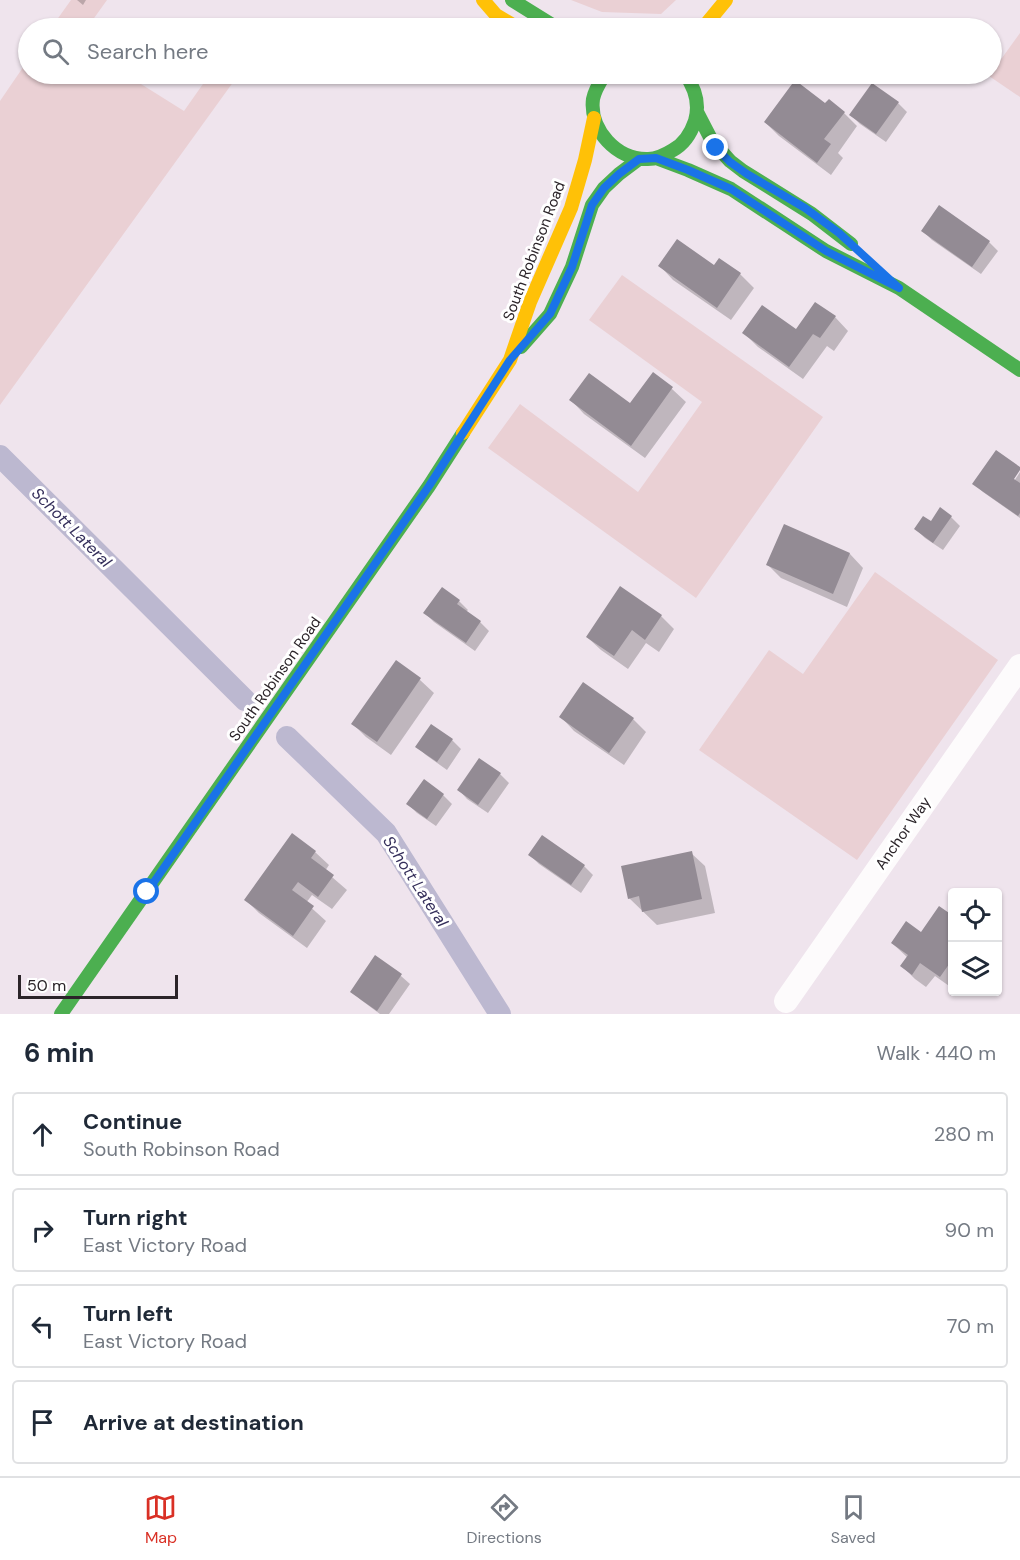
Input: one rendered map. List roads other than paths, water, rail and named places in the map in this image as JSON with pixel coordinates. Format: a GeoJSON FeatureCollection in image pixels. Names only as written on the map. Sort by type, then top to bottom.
{"type":"FeatureCollection","features":[{"type":"Feature","properties":{"kind":"street"},"geometry":{"type":"LineString","coordinates":[[483,0],[501,18]]}},
{"type":"Feature","properties":{"kind":"street"},"geometry":{"type":"LineString","coordinates":[[512,0],[541,18]]}},
{"type":"Feature","properties":{"kind":"street"},"geometry":{"type":"LineString","coordinates":[[711,18],[726,0]]}},
{"type":"Feature","properties":{"kind":"street"},"geometry":{"type":"LineString","coordinates":[[598,84],[593,102],[594,118],[600,133],[610,146],[623,155],[639,159],[656,158],[671,153],[684,142],[693,128],[697,112],[697,96],[691,84]]}},
{"type":"Feature","properties":{"kind":"street"},"geometry":{"type":"LineString","coordinates":[[697,96],[703,84]]}},
{"type":"Feature","properties":{"kind":"street"},"geometry":{"type":"LineString","coordinates":[[582,85],[593,102]]}},
{"type":"Feature","properties":{"kind":"street"},"geometry":{"type":"LineString","coordinates":[[697,112],[716,148],[730,162],[805,208],[839,233],[899,288]]}},
{"type":"Feature","properties":{"kind":"street","name":"South Robinson Road"},"geometry":{"type":"LineString","coordinates":[[510,360],[530,302],[571,208],[594,118]]}},
{"type":"Feature","properties":{"kind":"street"},"geometry":{"type":"LineString","coordinates":[[656,158],[731,189],[826,251],[899,288],[1020,370]]}},
{"type":"Feature","properties":{"kind":"street","name":"South Robinson Road"},"geometry":{"type":"LineString","coordinates":[[61,1014],[423,495],[510,360],[550,314],[572,267],[592,205],[604,188],[639,159]]}},
{"type":"Feature","properties":{"kind":"street","name":"Anchor Way"},"geometry":{"type":"LineString","coordinates":[[786,1001],[1020,666]]}},
{"type":"Feature","properties":{"kind":"waterway","name":"Schott Lateral"},"geometry":{"type":"LineString","coordinates":[[0,456],[245,700]]}},
{"type":"Feature","properties":{"kind":"waterway","name":"Schott Lateral"},"geometry":{"type":"LineString","coordinates":[[287,737],[386,833],[500,1014]]}}]}
